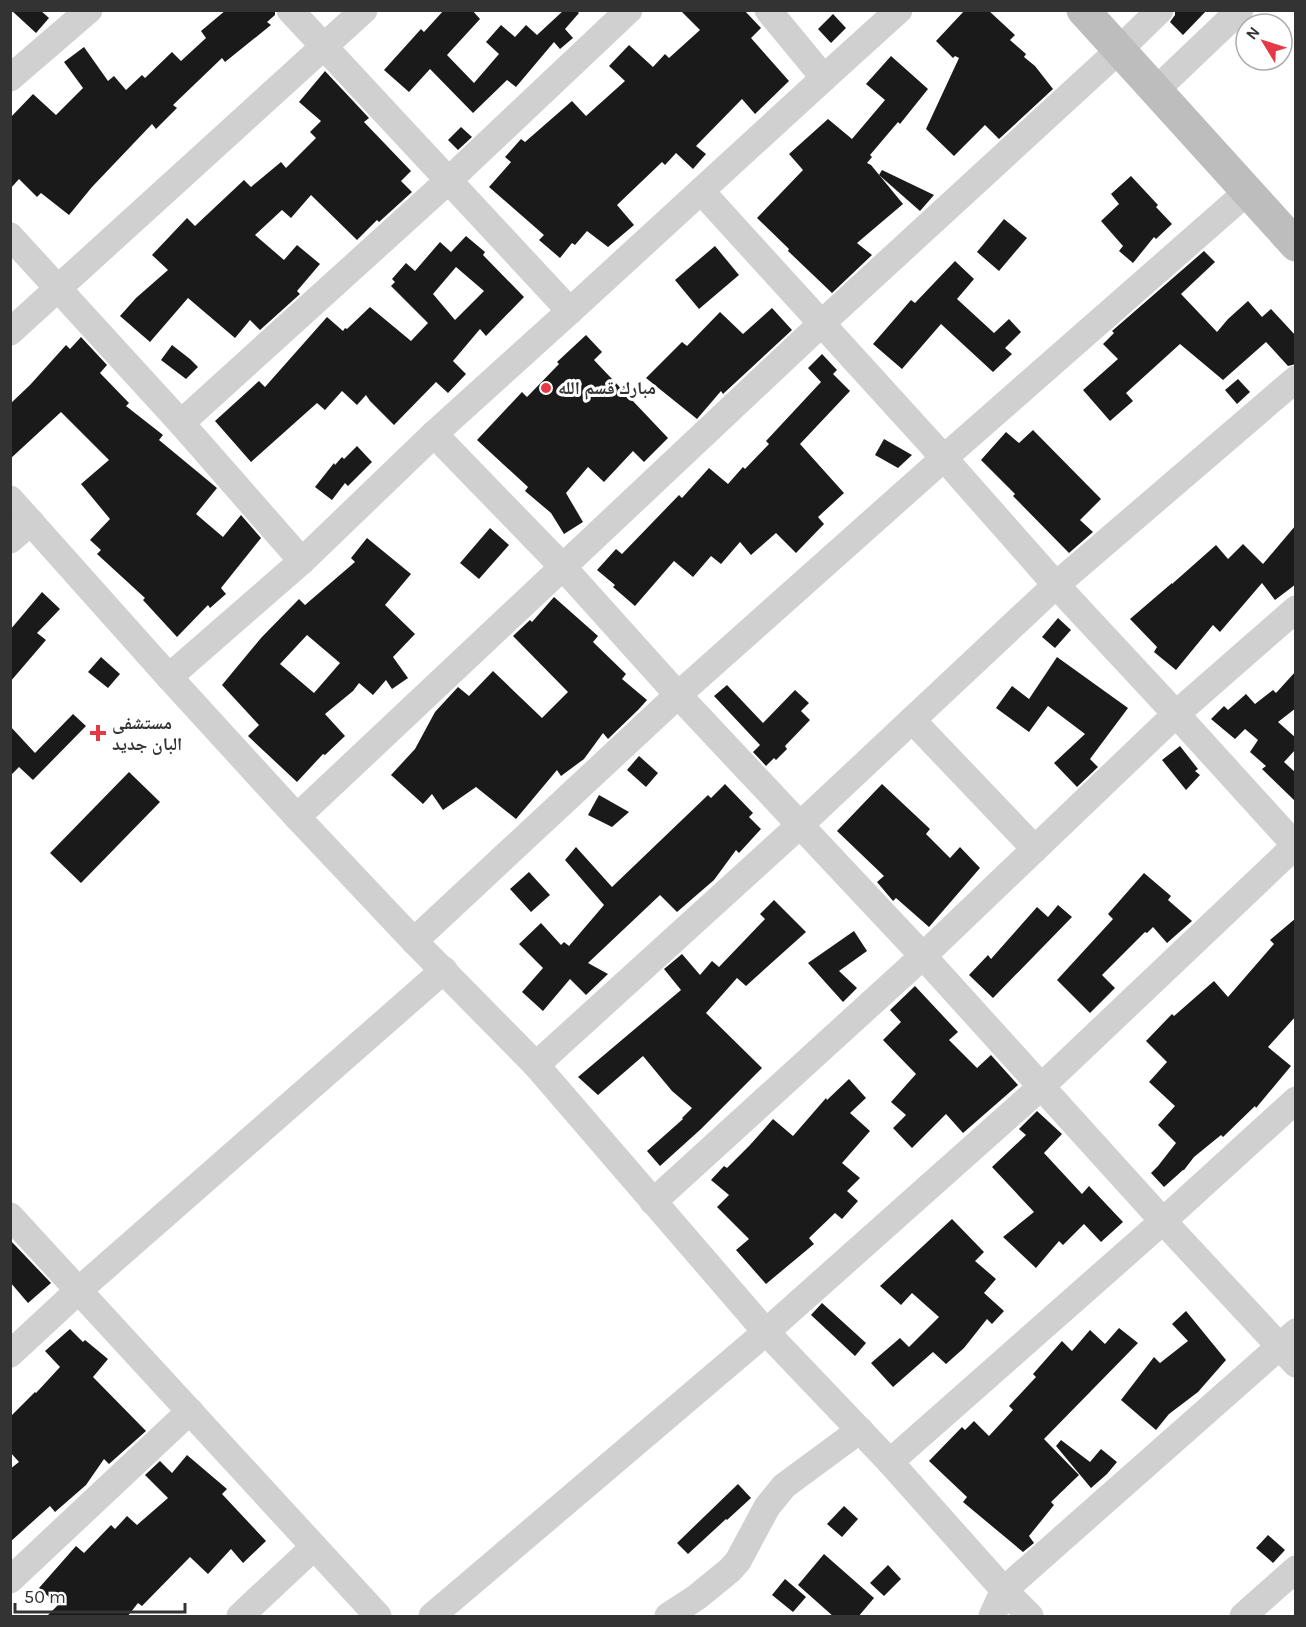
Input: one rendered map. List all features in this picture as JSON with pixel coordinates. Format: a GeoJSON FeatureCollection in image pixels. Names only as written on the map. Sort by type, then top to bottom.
{"type":"FeatureCollection","features":[{"type":"Feature","properties":{"kind":"street"},"geometry":{"type":"LineString","coordinates":[[10,78],[89,10]]}},
{"type":"Feature","properties":{"kind":"street"},"geometry":{"type":"LineString","coordinates":[[290,10],[570,311]]}},
{"type":"Feature","properties":{"kind":"street"},"geometry":{"type":"LineString","coordinates":[[10,332],[364,10]]}},
{"type":"Feature","properties":{"kind":"street"},"geometry":{"type":"LineString","coordinates":[[181,423],[448,181],[629,10]]}},
{"type":"Feature","properties":{"kind":"street"},"geometry":{"type":"LineString","coordinates":[[768,10],[824,78]]}},
{"type":"Feature","properties":{"kind":"street"},"geometry":{"type":"LineString","coordinates":[[168,677],[302,561],[435,434],[899,10]]}},
{"type":"Feature","properties":{"kind":"street"},"geometry":{"type":"LineString","coordinates":[[1083,10],[1296,245]]}},
{"type":"Feature","properties":{"kind":"street"},"geometry":{"type":"LineString","coordinates":[[297,817],[562,566],[822,323],[1119,51],[1160,10]]}},
{"type":"Feature","properties":{"kind":"street"},"geometry":{"type":"LineString","coordinates":[[1155,91],[1240,10]]}},
{"type":"Feature","properties":{"kind":"street"},"geometry":{"type":"LineString","coordinates":[[432,1617],[766,1332],[1041,1088],[1295,846],[701,191]]}},
{"type":"Feature","properties":{"kind":"street"},"geometry":{"type":"LineString","coordinates":[[414,941],[678,695],[1247,192]]}},
{"type":"Feature","properties":{"kind":"street"},"geometry":{"type":"LineString","coordinates":[[10,236],[181,423],[302,561]]}},
{"type":"Feature","properties":{"kind":"street"},"geometry":{"type":"LineString","coordinates":[[536,1065],[800,825],[1056,585],[1296,379]]}},
{"type":"Feature","properties":{"kind":"street"},"geometry":{"type":"LineString","coordinates":[[435,434],[562,566],[678,695],[923,956],[1163,1221],[1290,1347],[1004,1590],[992,1617]]}},
{"type":"Feature","properties":{"kind":"street"},"geometry":{"type":"LineString","coordinates":[[10,499],[168,677],[297,817],[414,941],[536,1065],[766,1332],[890,1462],[1030,1617]]}},
{"type":"Feature","properties":{"kind":"street"},"geometry":{"type":"LineString","coordinates":[[10,540],[31,522]]}},
{"type":"Feature","properties":{"kind":"street"},"geometry":{"type":"LineString","coordinates":[[652,1202],[923,956],[1176,714],[1296,609]]}},
{"type":"Feature","properties":{"kind":"street"},"geometry":{"type":"LineString","coordinates":[[912,720],[1035,849]]}},
{"type":"Feature","properties":{"kind":"street"},"geometry":{"type":"LineString","coordinates":[[10,1354],[79,1290],[444,970]]}},
{"type":"Feature","properties":{"kind":"street"},"geometry":{"type":"LineString","coordinates":[[890,1462],[1163,1221],[1296,1100]]}},
{"type":"Feature","properties":{"kind":"street"},"geometry":{"type":"LineString","coordinates":[[10,1216],[378,1617]]}},
{"type":"Feature","properties":{"kind":"street"},"geometry":{"type":"LineString","coordinates":[[10,1580],[190,1411]]}},
{"type":"Feature","properties":{"kind":"street"},"geometry":{"type":"LineString","coordinates":[[668,1617],[697,1597],[738,1561],[767,1507],[784,1486],[860,1430]]}},
{"type":"Feature","properties":{"kind":"street"},"geometry":{"type":"LineString","coordinates":[[240,1617],[314,1547]]}},
{"type":"Feature","properties":{"kind":"street"},"geometry":{"type":"LineString","coordinates":[[1243,1617],[1296,1569]]}},
{"type":"Feature","properties":{"kind":"building"},"geometry":{"type":"Polygon","coordinates":[[[11,10],[40,10],[49,18],[36,33],[11,10]]]}},
{"type":"Feature","properties":{"kind":"building"},"geometry":{"type":"Polygon","coordinates":[[[226,10],[275,10],[275,15],[267,22],[271,25],[225,62],[222,58],[173,105],[177,108],[156,129],[152,124],[92,187],[69,215],[41,193],[37,197],[19,179],[10,189],[10,118],[33,94],[56,115],[83,88],[64,62],[84,47],[108,81],[114,76],[126,90],[142,75],[145,78],[172,52],[181,61],[206,38],[201,31],[226,10]]]}},
{"type":"Feature","properties":{"kind":"building"},"geometry":{"type":"Polygon","coordinates":[[[444,10],[472,10],[480,19],[447,55],[474,83],[499,54],[486,42],[501,25],[515,37],[526,25],[537,35],[564,10],[576,10],[579,13],[565,29],[573,38],[560,49],[554,42],[516,87],[507,80],[473,113],[430,69],[409,92],[384,70],[421,29],[424,32],[444,10]]]}},
{"type":"Feature","properties":{"kind":"building"},"geometry":{"type":"Polygon","coordinates":[[[680,10],[744,10],[761,28],[751,38],[789,81],[755,114],[742,99],[696,146],[706,154],[693,169],[676,153],[665,165],[662,162],[617,205],[634,225],[608,247],[587,231],[575,245],[572,243],[560,258],[539,240],[544,235],[489,187],[511,162],[505,157],[521,139],[525,142],[572,101],[586,116],[625,81],[609,66],[629,45],[653,67],[665,54],[669,58],[700,30],[680,10]]]}},
{"type":"Feature","properties":{"kind":"building"},"geometry":{"type":"Polygon","coordinates":[[[965,10],[988,10],[1015,35],[1010,40],[1026,54],[1024,57],[1035,66],[1053,89],[999,139],[985,125],[954,156],[926,129],[959,58],[955,56],[953,58],[936,41],[965,10]]]}},
{"type":"Feature","properties":{"kind":"building"},"geometry":{"type":"Polygon","coordinates":[[[1175,10],[1207,10],[1183,35],[1170,22],[1175,15],[1175,10]]]}},
{"type":"Feature","properties":{"kind":"building"},"geometry":{"type":"Polygon","coordinates":[[[833,14],[846,28],[831,43],[818,29],[833,14]]]}},
{"type":"Feature","properties":{"kind":"building"},"geometry":{"type":"Polygon","coordinates":[[[891,56],[928,89],[900,124],[898,122],[870,155],[872,157],[867,163],[903,204],[857,243],[872,255],[832,293],[757,218],[803,170],[789,154],[828,119],[852,139],[885,100],[866,84],[891,56]]]}},
{"type":"Feature","properties":{"kind":"building"},"geometry":{"type":"Polygon","coordinates":[[[325,71],[369,118],[364,122],[411,171],[401,181],[412,192],[379,222],[377,220],[357,240],[311,195],[291,218],[282,210],[255,235],[284,260],[297,245],[320,264],[297,291],[300,294],[260,330],[250,320],[235,338],[188,298],[150,342],[120,316],[136,298],[168,270],[152,255],[187,218],[195,226],[244,180],[251,187],[281,162],[286,168],[316,138],[310,132],[321,121],[299,102],[325,71]]]}},
{"type":"Feature","properties":{"kind":"building"},"geometry":{"type":"Polygon","coordinates":[[[461,127],[472,137],[458,150],[448,140],[461,127]]]}},
{"type":"Feature","properties":{"kind":"building"},"geometry":{"type":"Polygon","coordinates":[[[882,170],[934,195],[920,211],[879,175],[882,170]]]}},
{"type":"Feature","properties":{"kind":"building"},"geometry":{"type":"Polygon","coordinates":[[[1131,176],[1172,224],[1156,239],[1154,237],[1133,263],[1119,251],[1123,246],[1101,221],[1119,204],[1111,194],[1131,176]]]}},
{"type":"Feature","properties":{"kind":"building"},"geometry":{"type":"Polygon","coordinates":[[[1004,219],[1027,238],[999,271],[977,252],[1004,219]]]}},
{"type":"Feature","properties":{"kind":"building"},"geometry":{"type":"Polygon","coordinates":[[[466,236],[485,252],[483,255],[524,297],[486,336],[480,329],[453,361],[466,374],[448,393],[436,382],[394,425],[366,395],[357,405],[342,391],[325,410],[317,403],[251,462],[215,421],[259,381],[265,387],[327,317],[343,331],[370,307],[411,341],[428,323],[391,286],[395,282],[392,279],[406,263],[415,271],[440,242],[451,252],[466,236]],[[456,267],[433,294],[455,320],[484,291],[456,267]]]}},
{"type":"Feature","properties":{"kind":"building"},"geometry":{"type":"Polygon","coordinates":[[[715,246],[739,275],[699,309],[675,280],[715,246]]]}},
{"type":"Feature","properties":{"kind":"building"},"geometry":{"type":"Polygon","coordinates":[[[1204,251],[1215,262],[1181,294],[1217,332],[1248,301],[1262,317],[1271,309],[1296,336],[1296,364],[1288,366],[1266,342],[1223,380],[1180,344],[1126,393],[1133,401],[1110,421],[1083,390],[1118,359],[1103,344],[1114,333],[1112,331],[1204,251]]]}},
{"type":"Feature","properties":{"kind":"building"},"geometry":{"type":"Polygon","coordinates":[[[955,261],[974,279],[957,299],[994,333],[1009,319],[1021,332],[1005,348],[1012,354],[993,372],[941,324],[902,369],[873,344],[911,300],[915,303],[955,261]]]}},
{"type":"Feature","properties":{"kind":"building"},"geometry":{"type":"Polygon","coordinates":[[[772,308],[792,330],[723,394],[721,391],[697,419],[646,378],[682,342],[687,346],[720,312],[743,334],[772,308]]]}},
{"type":"Feature","properties":{"kind":"building"},"geometry":{"type":"Polygon","coordinates":[[[586,335],[602,352],[594,360],[668,438],[644,462],[633,451],[604,482],[588,467],[566,493],[583,522],[564,534],[551,513],[525,491],[528,487],[477,440],[522,392],[527,397],[559,364],[557,362],[586,335]]]}},
{"type":"Feature","properties":{"kind":"building"},"geometry":{"type":"Polygon","coordinates":[[[81,337],[107,365],[100,373],[129,403],[126,406],[163,435],[159,440],[217,488],[196,514],[223,537],[241,515],[261,538],[221,588],[226,594],[210,608],[208,605],[177,637],[143,600],[145,598],[97,554],[101,550],[90,540],[110,519],[81,484],[109,460],[61,412],[10,459],[10,404],[66,345],[70,349],[81,337]]]}},
{"type":"Feature","properties":{"kind":"building"},"geometry":{"type":"Polygon","coordinates":[[[172,345],[198,367],[186,379],[161,360],[172,345]]]}},
{"type":"Feature","properties":{"kind":"building"},"geometry":{"type":"Polygon","coordinates":[[[822,354],[837,370],[833,374],[850,391],[800,444],[844,493],[818,517],[824,524],[796,553],[776,533],[751,555],[740,542],[721,564],[711,556],[693,577],[674,561],[635,606],[597,570],[616,549],[622,554],[679,495],[682,498],[709,468],[728,484],[743,467],[745,469],[769,444],[766,441],[821,382],[808,368],[822,354]]]}},
{"type":"Feature","properties":{"kind":"building"},"geometry":{"type":"Polygon","coordinates":[[[1238,379],[1250,392],[1237,404],[1225,390],[1238,379]]]}},
{"type":"Feature","properties":{"kind":"building"},"geometry":{"type":"Polygon","coordinates":[[[1033,430],[1101,499],[1080,520],[1093,532],[1069,553],[981,460],[1006,432],[1019,443],[1033,430]]]}},
{"type":"Feature","properties":{"kind":"building"},"geometry":{"type":"Polygon","coordinates":[[[884,439],[912,455],[898,468],[875,455],[884,439]]]}},
{"type":"Feature","properties":{"kind":"building"},"geometry":{"type":"Polygon","coordinates":[[[357,446],[372,462],[348,486],[345,483],[332,500],[315,487],[334,463],[335,465],[342,457],[344,459],[357,446]]]}},
{"type":"Feature","properties":{"kind":"building"},"geometry":{"type":"Polygon","coordinates":[[[1296,525],[1296,584],[1275,600],[1262,583],[1220,632],[1213,625],[1176,670],[1154,652],[1157,647],[1130,619],[1216,545],[1228,559],[1243,544],[1263,564],[1296,525]]]}},
{"type":"Feature","properties":{"kind":"building"},"geometry":{"type":"Polygon","coordinates":[[[490,528],[509,545],[479,579],[460,563],[490,528]]]}},
{"type":"Feature","properties":{"kind":"building"},"geometry":{"type":"Polygon","coordinates":[[[367,538],[411,574],[385,605],[415,634],[393,657],[408,678],[392,689],[386,680],[373,695],[359,683],[353,691],[325,714],[345,736],[325,755],[323,754],[297,782],[248,736],[259,725],[222,685],[261,638],[299,599],[305,605],[355,562],[351,558],[367,538]],[[307,635],[280,664],[314,693],[340,663],[307,635]]]}},
{"type":"Feature","properties":{"kind":"building"},"geometry":{"type":"Polygon","coordinates":[[[42,592],[60,609],[37,633],[46,640],[10,682],[10,630],[42,592]]]}},
{"type":"Feature","properties":{"kind":"building"},"geometry":{"type":"Polygon","coordinates":[[[554,597],[598,636],[593,642],[626,674],[622,679],[647,700],[608,739],[603,733],[584,759],[561,776],[557,770],[516,819],[476,787],[443,810],[432,794],[423,804],[391,775],[415,749],[435,712],[458,687],[469,696],[493,671],[542,718],[568,692],[513,636],[530,620],[532,622],[554,597]]]}},
{"type":"Feature","properties":{"kind":"building"},"geometry":{"type":"Polygon","coordinates":[[[1058,618],[1071,630],[1055,648],[1042,637],[1058,618]]]}},
{"type":"Feature","properties":{"kind":"building"},"geometry":{"type":"Polygon","coordinates":[[[101,657],[120,674],[108,688],[88,672],[101,657]]]}},
{"type":"Feature","properties":{"kind":"building"},"geometry":{"type":"Polygon","coordinates":[[[1057,657],[1128,708],[1090,759],[1098,767],[1077,787],[1054,763],[1085,734],[1048,706],[1029,732],[996,708],[1012,686],[1029,699],[1057,657]]]}},
{"type":"Feature","properties":{"kind":"building"},"geometry":{"type":"Polygon","coordinates":[[[1296,671],[1296,708],[1278,722],[1296,738],[1296,749],[1284,762],[1296,773],[1296,802],[1262,769],[1266,766],[1250,752],[1258,740],[1245,729],[1235,739],[1211,719],[1224,706],[1228,710],[1246,694],[1255,704],[1273,690],[1276,693],[1296,671]]]}},
{"type":"Feature","properties":{"kind":"building"},"geometry":{"type":"Polygon","coordinates":[[[727,685],[763,723],[795,690],[809,703],[801,711],[810,720],[785,746],[787,749],[766,766],[753,752],[760,745],[714,696],[727,685]]]}},
{"type":"Feature","properties":{"kind":"building"},"geometry":{"type":"Polygon","coordinates":[[[73,714],[86,726],[33,780],[19,767],[10,776],[10,726],[35,753],[73,714]]]}},
{"type":"Feature","properties":{"kind":"building"},"geometry":{"type":"Polygon","coordinates":[[[1180,746],[1198,769],[1195,771],[1200,775],[1186,790],[1162,760],[1180,746]]]}},
{"type":"Feature","properties":{"kind":"building"},"geometry":{"type":"Polygon","coordinates":[[[639,756],[658,773],[646,787],[627,770],[639,756]]]}},
{"type":"Feature","properties":{"kind":"building"},"geometry":{"type":"Polygon","coordinates":[[[129,772],[160,802],[81,883],[50,853],[129,772]]]}},
{"type":"Feature","properties":{"kind":"building"},"geometry":{"type":"Polygon","coordinates":[[[725,784],[753,813],[749,817],[761,829],[739,853],[736,850],[714,880],[677,912],[660,895],[588,963],[608,974],[586,995],[570,979],[543,1011],[522,992],[543,968],[519,944],[541,923],[561,945],[564,942],[569,946],[604,905],[565,860],[576,847],[612,887],[708,795],[711,798],[725,784]]]}},
{"type":"Feature","properties":{"kind":"building"},"geometry":{"type":"Polygon","coordinates":[[[882,784],[930,829],[926,834],[950,858],[960,847],[980,868],[929,927],[896,898],[893,901],[877,882],[884,876],[837,831],[882,784]]]}},
{"type":"Feature","properties":{"kind":"building"},"geometry":{"type":"Polygon","coordinates":[[[599,795],[629,812],[612,827],[588,815],[599,795]]]}},
{"type":"Feature","properties":{"kind":"building"},"geometry":{"type":"Polygon","coordinates":[[[529,872],[550,895],[531,912],[510,889],[529,872]]]}},
{"type":"Feature","properties":{"kind":"building"},"geometry":{"type":"Polygon","coordinates":[[[1144,873],[1171,896],[1168,900],[1192,921],[1167,943],[1153,927],[1147,933],[1145,932],[1102,975],[1115,988],[1090,1013],[1057,980],[1113,919],[1108,914],[1144,873]]]}},
{"type":"Feature","properties":{"kind":"building"},"geometry":{"type":"Polygon","coordinates":[[[774,900],[806,932],[746,986],[737,978],[706,1013],[762,1068],[660,1166],[647,1151],[692,1108],[672,1091],[643,1056],[598,1095],[578,1077],[681,990],[664,969],[682,954],[700,975],[712,961],[719,967],[765,919],[760,914],[774,900]]]}},
{"type":"Feature","properties":{"kind":"building"},"geometry":{"type":"Polygon","coordinates":[[[1058,905],[1072,917],[993,998],[969,975],[988,955],[991,959],[1037,907],[1048,917],[1058,905]]]}},
{"type":"Feature","properties":{"kind":"building"},"geometry":{"type":"Polygon","coordinates":[[[1296,918],[1296,1016],[1268,1047],[1291,1066],[1256,1108],[1255,1106],[1223,1137],[1221,1135],[1194,1157],[1184,1170],[1164,1187],[1151,1173],[1176,1143],[1158,1125],[1175,1106],[1149,1082],[1167,1062],[1146,1041],[1172,1014],[1174,1016],[1214,981],[1228,997],[1274,944],[1270,940],[1296,918]]]}},
{"type":"Feature","properties":{"kind":"building"},"geometry":{"type":"Polygon","coordinates":[[[854,931],[867,951],[839,971],[857,988],[843,1002],[808,963],[854,931]]]}},
{"type":"Feature","properties":{"kind":"building"},"geometry":{"type":"Polygon","coordinates":[[[915,986],[958,1032],[949,1040],[977,1068],[991,1055],[1018,1085],[963,1133],[946,1114],[912,1148],[893,1128],[906,1115],[891,1102],[916,1074],[883,1040],[901,1022],[890,1010],[915,986]]]}},
{"type":"Feature","properties":{"kind":"building"},"geometry":{"type":"Polygon","coordinates":[[[849,1079],[866,1098],[850,1113],[870,1131],[842,1163],[860,1178],[847,1191],[858,1201],[842,1219],[835,1213],[809,1238],[814,1244],[766,1284],[736,1250],[749,1239],[717,1207],[729,1195],[711,1180],[724,1166],[727,1168],[773,1119],[793,1136],[826,1098],[827,1100],[849,1079]]]}},
{"type":"Feature","properties":{"kind":"building"},"geometry":{"type":"Polygon","coordinates":[[[1037,1111],[1062,1134],[1044,1153],[1082,1194],[1089,1186],[1123,1222],[1101,1242],[1084,1224],[1063,1245],[1059,1241],[1036,1268],[1003,1237],[1034,1212],[992,1167],[1026,1135],[1019,1129],[1037,1111]]]}},
{"type":"Feature","properties":{"kind":"building"},"geometry":{"type":"Polygon","coordinates":[[[952,1219],[984,1252],[975,1261],[996,1279],[984,1293],[1004,1311],[992,1324],[987,1319],[964,1348],[946,1364],[933,1352],[893,1387],[871,1363],[900,1338],[909,1347],[939,1317],[912,1293],[901,1305],[880,1286],[952,1219]]]}},
{"type":"Feature","properties":{"kind":"building"},"geometry":{"type":"Polygon","coordinates":[[[10,1240],[51,1283],[28,1303],[10,1282],[10,1240]]]}},
{"type":"Feature","properties":{"kind":"building"},"geometry":{"type":"Polygon","coordinates":[[[822,1303],[866,1343],[855,1356],[811,1315],[822,1303]]]}},
{"type":"Feature","properties":{"kind":"building"},"geometry":{"type":"Polygon","coordinates":[[[1186,1311],[1226,1360],[1198,1392],[1169,1414],[1156,1430],[1121,1400],[1154,1357],[1160,1363],[1188,1341],[1172,1324],[1186,1311]]]}},
{"type":"Feature","properties":{"kind":"building"},"geometry":{"type":"Polygon","coordinates":[[[1119,1328],[1138,1343],[1044,1439],[1079,1475],[1051,1502],[1054,1505],[1029,1536],[1034,1543],[1023,1552],[963,1502],[967,1497],[929,1461],[962,1427],[965,1430],[974,1421],[989,1436],[1013,1410],[1009,1406],[1036,1377],[1033,1374],[1062,1341],[1072,1351],[1090,1330],[1105,1344],[1119,1328]]]}},
{"type":"Feature","properties":{"kind":"building"},"geometry":{"type":"Polygon","coordinates":[[[70,1329],[83,1342],[85,1340],[108,1359],[93,1377],[146,1431],[109,1464],[104,1459],[86,1485],[55,1512],[50,1506],[10,1542],[10,1469],[19,1462],[10,1452],[10,1417],[60,1367],[45,1351],[70,1329]]]}},
{"type":"Feature","properties":{"kind":"building"},"geometry":{"type":"Polygon","coordinates":[[[1061,1440],[1090,1462],[1101,1449],[1117,1462],[1091,1488],[1056,1446],[1061,1440]]]}},
{"type":"Feature","properties":{"kind":"building"},"geometry":{"type":"Polygon","coordinates":[[[187,1455],[227,1489],[222,1494],[266,1541],[243,1563],[231,1549],[208,1574],[190,1557],[142,1606],[138,1603],[127,1617],[46,1617],[58,1605],[39,1588],[76,1546],[84,1553],[111,1525],[115,1529],[127,1516],[137,1525],[168,1498],[145,1475],[160,1461],[172,1473],[187,1455]]]}},
{"type":"Feature","properties":{"kind":"building"},"geometry":{"type":"Polygon","coordinates":[[[738,1484],[751,1498],[688,1554],[677,1543],[738,1484]]]}},
{"type":"Feature","properties":{"kind":"building"},"geometry":{"type":"Polygon","coordinates":[[[844,1506],[858,1519],[842,1537],[827,1524],[844,1506]]]}},
{"type":"Feature","properties":{"kind":"building"},"geometry":{"type":"Polygon","coordinates":[[[1268,1535],[1285,1550],[1273,1563],[1256,1548],[1268,1535]]]}},
{"type":"Feature","properties":{"kind":"building"},"geometry":{"type":"Polygon","coordinates":[[[824,1554],[874,1598],[858,1617],[834,1617],[798,1585],[824,1554]]]}},
{"type":"Feature","properties":{"kind":"building"},"geometry":{"type":"Polygon","coordinates":[[[888,1565],[901,1579],[884,1596],[870,1583],[888,1565]]]}},
{"type":"Feature","properties":{"kind":"building"},"geometry":{"type":"Polygon","coordinates":[[[785,1579],[806,1597],[793,1612],[772,1595],[785,1579]]]}},
{"type":"Feature","properties":{"kind":"place","name":"مبارك قسم الله"},"geometry":{"type":"Point","coordinates":[546,388]}},
{"type":"Feature","properties":{"kind":"place","name":"مستشفى البان جديد"},"geometry":{"type":"Point","coordinates":[98,733]}}]}
